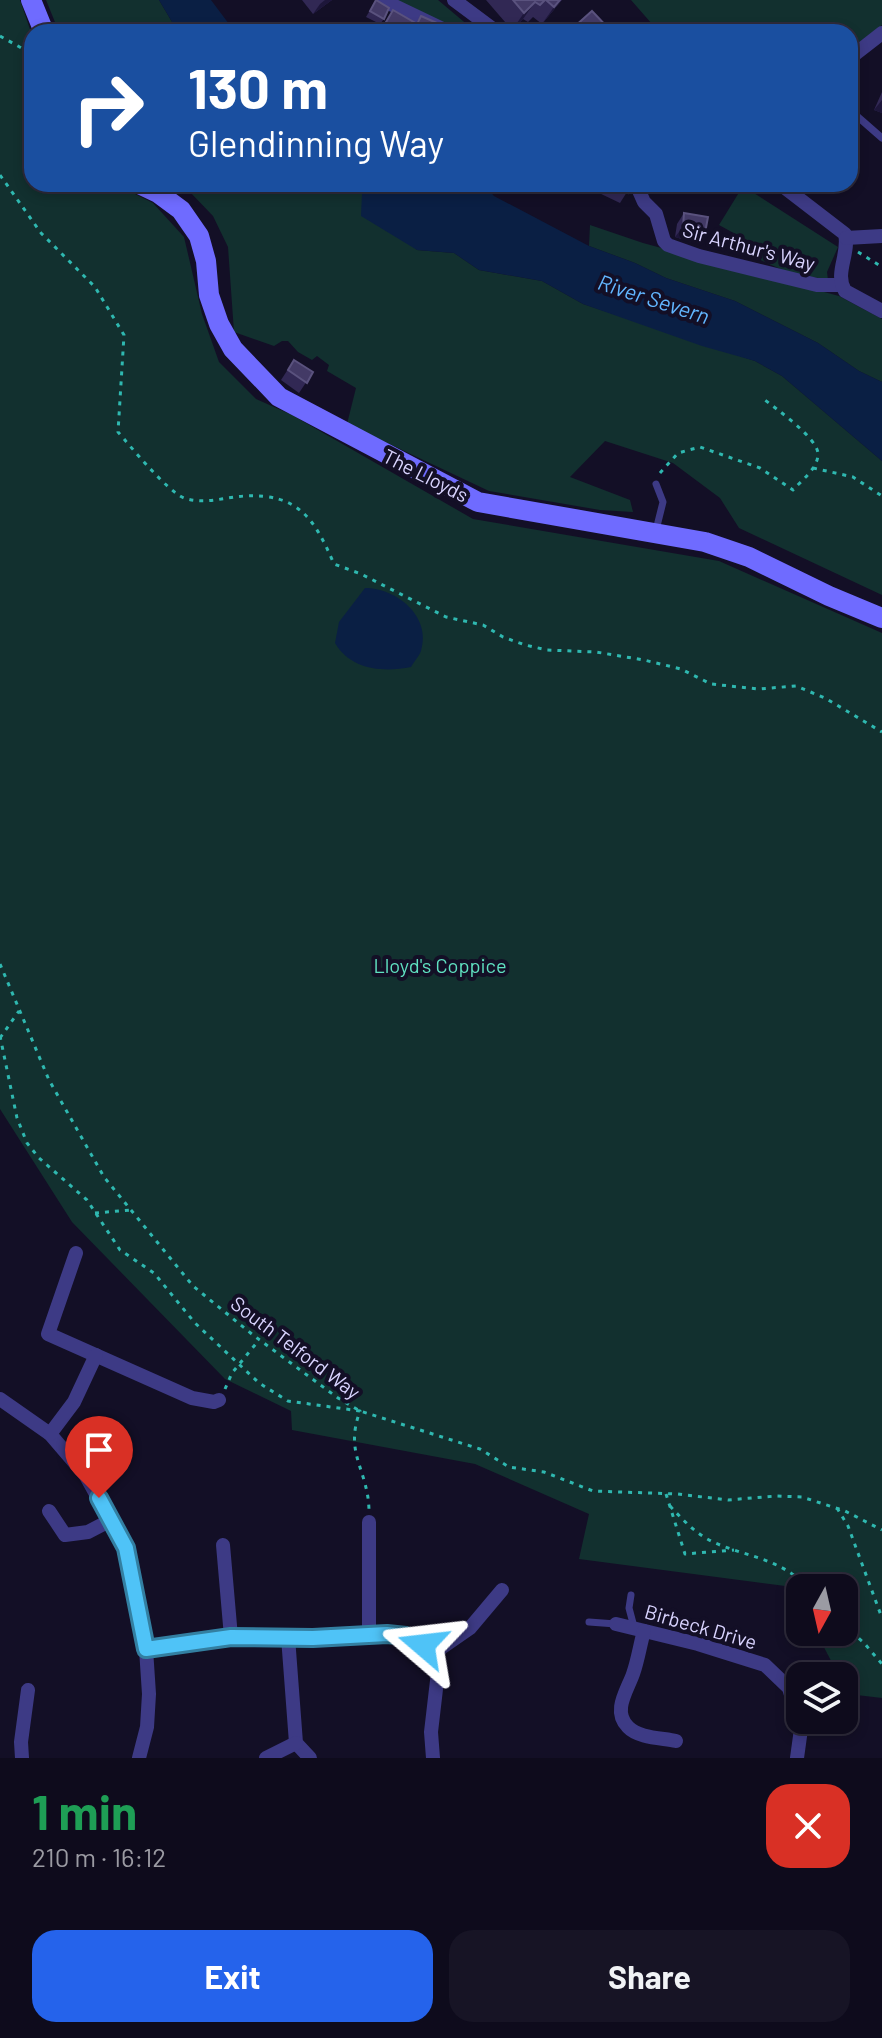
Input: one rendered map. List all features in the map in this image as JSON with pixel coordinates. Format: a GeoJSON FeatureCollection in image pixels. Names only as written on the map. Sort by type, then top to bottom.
{"type":"FeatureCollection","features":[{"type":"Feature","properties":{"kind":"street"},"geometry":{"type":"LineString","coordinates":[[31,0],[41,24]]}},
{"type":"Feature","properties":{"kind":"street"},"geometry":{"type":"LineString","coordinates":[[382,0],[432,24]]}},
{"type":"Feature","properties":{"kind":"street"},"geometry":{"type":"LineString","coordinates":[[454,0],[486,24]]}},
{"type":"Feature","properties":{"kind":"street"},"geometry":{"type":"LineString","coordinates":[[858,52],[882,33]]}},
{"type":"Feature","properties":{"kind":"street","name":"The Lloyds"},"geometry":{"type":"LineString","coordinates":[[156,192],[181,210],[199,236],[206,261],[209,295],[219,324],[233,349],[279,397],[478,502],[705,542],[749,557],[882,618]]}},
{"type":"Feature","properties":{"kind":"street","name":"Sir Arthur's Way"},"geometry":{"type":"LineString","coordinates":[[640,192],[644,202],[656,214],[668,245],[699,256],[817,285],[841,285]]}},
{"type":"Feature","properties":{"kind":"street"},"geometry":{"type":"LineString","coordinates":[[791,192],[841,230],[847,241],[841,271],[841,285],[845,291],[882,311]]}},
{"type":"Feature","properties":{"kind":"street"},"geometry":{"type":"LineString","coordinates":[[847,241],[882,236]]}},
{"type":"Feature","properties":{"kind":"street"},"geometry":{"type":"LineString","coordinates":[[76,1253],[48,1334],[192,1398],[219,1400]]}},
{"type":"Feature","properties":{"kind":"street"},"geometry":{"type":"LineString","coordinates":[[50,1434],[74,1402],[96,1355]]}},
{"type":"Feature","properties":{"kind":"street"},"geometry":{"type":"LineString","coordinates":[[0,1399],[50,1434],[86,1476],[126,1548],[146,1649],[149,1694],[147,1727],[139,1758]]}},
{"type":"Feature","properties":{"kind":"street"},"geometry":{"type":"LineString","coordinates":[[49,1511],[65,1535],[88,1532],[111,1520]]}},
{"type":"Feature","properties":{"kind":"street"},"geometry":{"type":"LineString","coordinates":[[369,1522],[369,1635]]}},
{"type":"Feature","properties":{"kind":"street"},"geometry":{"type":"LineString","coordinates":[[223,1545],[231,1637]]}},
{"type":"Feature","properties":{"kind":"street"},"geometry":{"type":"LineString","coordinates":[[431,1655],[470,1628],[502,1590]]}},
{"type":"Feature","properties":{"kind":"street","name":"Birbeck Drive"},"geometry":{"type":"LineString","coordinates":[[616,1624],[698,1644],[765,1665],[789,1688],[801,1729],[797,1758]]}},
{"type":"Feature","properties":{"kind":"street"},"geometry":{"type":"LineString","coordinates":[[639,1629],[634,1673],[622,1699],[621,1713],[628,1728],[676,1741]]}},
{"type":"Feature","properties":{"kind":"street"},"geometry":{"type":"LineString","coordinates":[[146,1649],[231,1637],[406,1636],[423,1645],[431,1655],[439,1679],[431,1732],[433,1758]]}},
{"type":"Feature","properties":{"kind":"street"},"geometry":{"type":"LineString","coordinates":[[288,1637],[296,1743],[310,1758]]}},
{"type":"Feature","properties":{"kind":"street"},"geometry":{"type":"LineString","coordinates":[[22,1758],[21,1742],[28,1690]]}},
{"type":"Feature","properties":{"kind":"street"},"geometry":{"type":"LineString","coordinates":[[266,1758],[296,1743]]}},
{"type":"Feature","properties":{"kind":"lane"},"geometry":{"type":"LineString","coordinates":[[858,117],[882,138]]}},
{"type":"Feature","properties":{"kind":"lane"},"geometry":{"type":"LineString","coordinates":[[656,484],[663,502],[656,532]]}},
{"type":"Feature","properties":{"kind":"lane"},"geometry":{"type":"LineString","coordinates":[[631,1595],[629,1608],[639,1629]]}},
{"type":"Feature","properties":{"kind":"lane"},"geometry":{"type":"LineString","coordinates":[[589,1622],[616,1624]]}},
{"type":"Feature","properties":{"kind":"path"},"geometry":{"type":"LineString","coordinates":[[0,36],[24,50]]}},
{"type":"Feature","properties":{"kind":"path"},"geometry":{"type":"LineString","coordinates":[[0,175],[41,233],[95,287],[124,335],[118,432],[184,498],[221,501],[245,496],[287,501],[301,509],[320,532],[334,564],[361,574],[446,617],[483,625],[525,645],[644,660],[681,669],[711,684],[758,689],[796,686],[825,698],[882,732]]}},
{"type":"Feature","properties":{"kind":"path"},"geometry":{"type":"LineString","coordinates":[[847,241],[882,267]]}},
{"type":"Feature","properties":{"kind":"path"},"geometry":{"type":"LineString","coordinates":[[656,484],[662,468],[678,453],[700,447],[760,468],[793,490],[813,468],[818,456],[815,443],[761,397]]}},
{"type":"Feature","properties":{"kind":"path"},"geometry":{"type":"LineString","coordinates":[[813,468],[853,477],[882,496]]}},
{"type":"Feature","properties":{"kind":"path","name":"South Telford Way"},"geometry":{"type":"LineString","coordinates":[[0,964],[63,1109],[104,1177],[193,1286],[338,1398],[360,1411],[480,1449],[509,1467],[544,1472],[593,1491],[666,1493],[728,1500],[802,1497],[845,1511],[882,1530]]}},
{"type":"Feature","properties":{"kind":"path"},"geometry":{"type":"LineString","coordinates":[[20,1010],[0,1037],[17,1118],[27,1143],[39,1158],[87,1200],[120,1250],[154,1273],[195,1323],[259,1383],[288,1401],[360,1411],[353,1430],[353,1444],[369,1498],[369,1522]]}},
{"type":"Feature","properties":{"kind":"path"},"geometry":{"type":"LineString","coordinates":[[95,1213],[131,1210]]}},
{"type":"Feature","properties":{"kind":"path"},"geometry":{"type":"LineString","coordinates":[[219,1400],[239,1365],[259,1339]]}},
{"type":"Feature","properties":{"kind":"path"},"geometry":{"type":"LineString","coordinates":[[666,1493],[685,1554],[738,1550]]}},
{"type":"Feature","properties":{"kind":"path"},"geometry":{"type":"LineString","coordinates":[[670,1506],[688,1525],[712,1542],[762,1557],[790,1574]]}},
{"type":"Feature","properties":{"kind":"path"},"geometry":{"type":"LineString","coordinates":[[837,1508],[854,1540],[882,1618]]}},
{"type":"Feature","properties":{"kind":"path"},"geometry":{"type":"LineString","coordinates":[[858,1638],[882,1664]]}},
{"type":"Feature","properties":{"kind":"green space","name":"Lloyd's Coppice"},"geometry":{"type":"Polygon","coordinates":[[[0,0],[20,0],[28,24],[24,24],[24,192],[131,192],[153,203],[184,237],[202,314],[219,362],[256,399],[292,415],[473,519],[719,561],[882,633],[882,1698],[858,1695],[858,1662],[832,1662],[823,1646],[858,1646],[858,1574],[786,1574],[786,1586],[579,1559],[589,1514],[475,1464],[292,1430],[291,1411],[225,1379],[72,1222],[0,1109],[0,0]]]}},
{"type":"Feature","properties":{"kind":"green space"},"geometry":{"type":"Polygon","coordinates":[[[46,0],[159,0],[173,24],[56,24],[46,0]]]}},
{"type":"Feature","properties":{"kind":"green space"},"geometry":{"type":"Polygon","coordinates":[[[394,0],[438,0],[466,24],[442,24],[394,0]]]}},
{"type":"Feature","properties":{"kind":"green space"},"geometry":{"type":"Polygon","coordinates":[[[631,0],[882,0],[882,25],[858,43],[858,24],[652,24],[631,0]]]}},
{"type":"Feature","properties":{"kind":"green space"},"geometry":{"type":"Polygon","coordinates":[[[190,192],[362,192],[417,250],[454,253],[479,270],[542,281],[583,304],[755,361],[782,376],[882,461],[882,595],[739,528],[720,498],[673,463],[605,441],[570,477],[630,500],[633,512],[600,510],[489,491],[347,424],[356,388],[327,371],[329,365],[317,356],[312,360],[298,352],[288,341],[274,346],[234,332],[228,247],[213,216],[190,192]]]}},
{"type":"Feature","properties":{"kind":"green space"},"geometry":{"type":"Polygon","coordinates":[[[739,192],[752,192],[838,247],[827,272],[828,280],[787,272],[756,258],[759,247],[719,225],[739,192]]]}},
{"type":"Feature","properties":{"kind":"green space"},"geometry":{"type":"Polygon","coordinates":[[[590,225],[643,243],[839,296],[882,319],[882,382],[859,371],[818,343],[735,301],[666,278],[589,246],[590,225]]]}},
{"type":"Feature","properties":{"kind":"water"},"geometry":{"type":"Polygon","coordinates":[[[159,0],[211,0],[229,24],[173,24],[159,0]]]}},
{"type":"Feature","properties":{"kind":"water","name":"River Severn"},"geometry":{"type":"Polygon","coordinates":[[[490,192],[589,246],[666,278],[735,301],[818,343],[859,371],[882,382],[882,461],[782,376],[755,361],[702,346],[583,304],[542,281],[479,270],[454,253],[417,250],[361,216],[362,193],[490,192]]]}},
{"type":"Feature","properties":{"kind":"water"},"geometry":{"type":"Polygon","coordinates":[[[365,588],[377,589],[399,599],[416,616],[423,638],[421,651],[411,667],[378,669],[358,664],[341,652],[335,643],[339,622],[365,588]]]}},
{"type":"Feature","properties":{"kind":"building"},"geometry":{"type":"Polygon","coordinates":[[[376,0],[389,8],[384,19],[370,11],[376,0]]]}},
{"type":"Feature","properties":{"kind":"building"},"geometry":{"type":"Polygon","coordinates":[[[513,0],[545,0],[540,5],[535,2],[524,13],[513,0]]]}},
{"type":"Feature","properties":{"kind":"building"},"geometry":{"type":"Polygon","coordinates":[[[546,0],[560,0],[554,7],[546,0]]]}},
{"type":"Feature","properties":{"kind":"building"},"geometry":{"type":"Polygon","coordinates":[[[393,10],[417,24],[385,24],[393,10]]]}},
{"type":"Feature","properties":{"kind":"building"},"geometry":{"type":"Polygon","coordinates":[[[592,11],[604,24],[577,24],[592,11]]]}},
{"type":"Feature","properties":{"kind":"building"},"geometry":{"type":"Polygon","coordinates":[[[421,16],[439,24],[417,24],[421,16]]]}},
{"type":"Feature","properties":{"kind":"building"},"geometry":{"type":"Polygon","coordinates":[[[684,213],[708,217],[705,233],[683,227],[684,213]]]}},
{"type":"Feature","properties":{"kind":"building"},"geometry":{"type":"Polygon","coordinates":[[[294,360],[313,372],[307,383],[288,370],[294,360]]]}},
{"type":"Feature","properties":{"kind":"route"},"geometry":{"type":"LineString","coordinates":[[99,1498],[126,1548],[146,1649],[231,1637],[334,1638],[387,1634],[406,1636],[423,1645]]}}]}
